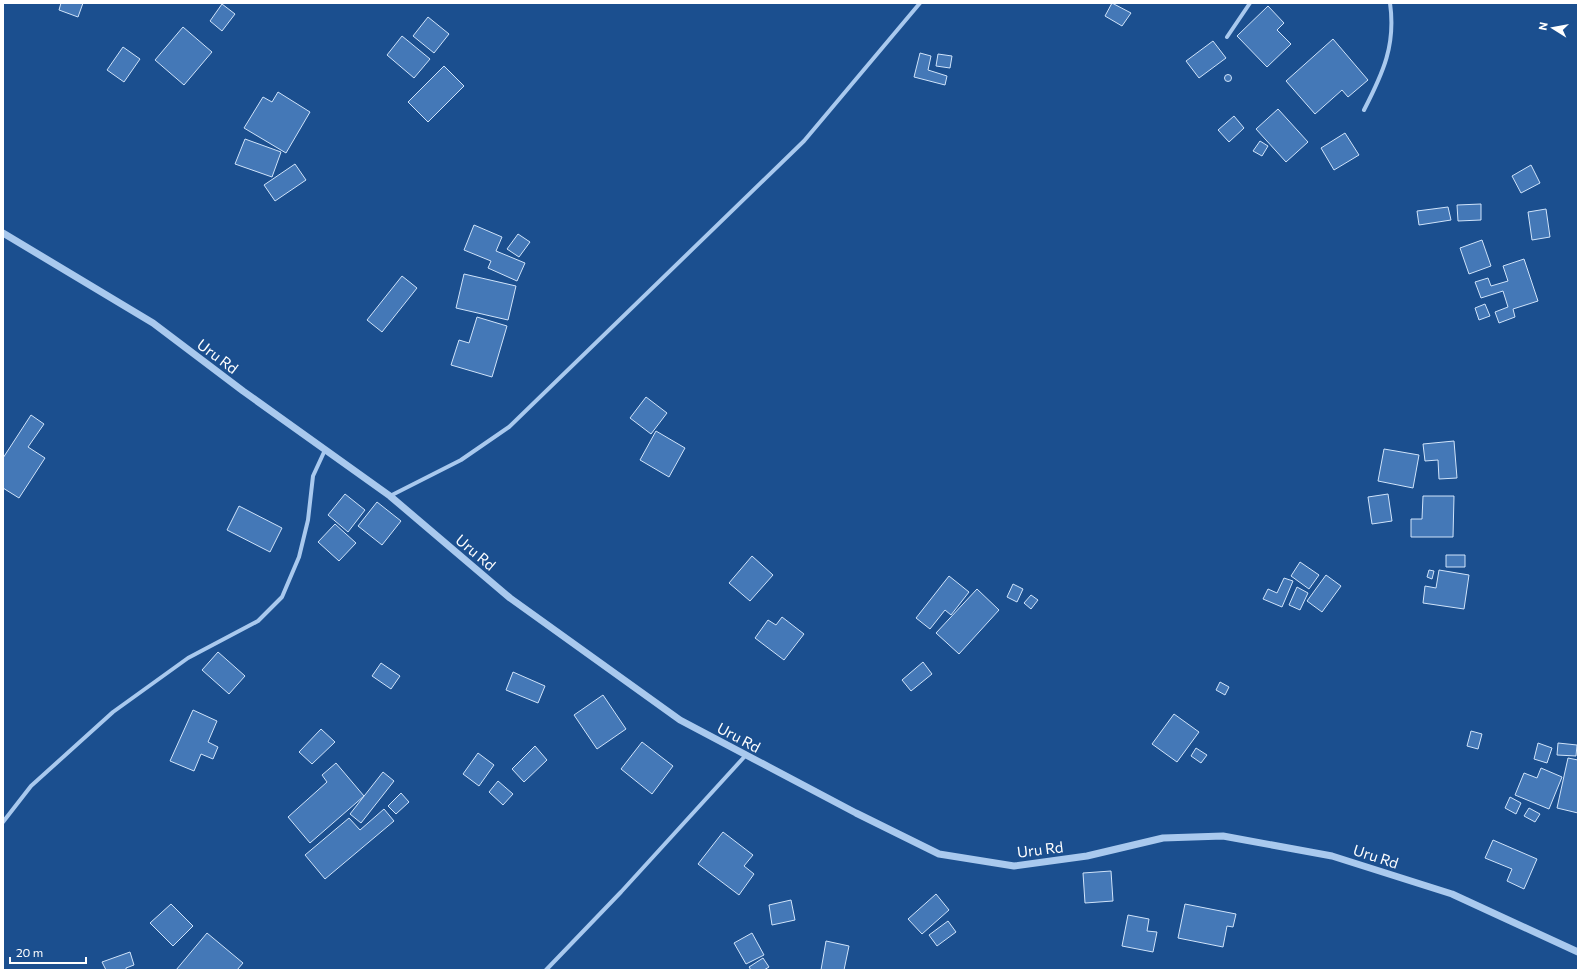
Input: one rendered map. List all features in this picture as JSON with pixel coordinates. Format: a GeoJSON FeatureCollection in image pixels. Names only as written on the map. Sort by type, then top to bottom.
{"type":"FeatureCollection","features":[{"type":"Feature","properties":{"kind":"street"},"geometry":{"type":"LineString","coordinates":[[390,496],[461,460],[509,427],[804,141],[920,3]]}},
{"type":"Feature","properties":{"kind":"street"},"geometry":{"type":"LineString","coordinates":[[1227,37],[1250,3]]}},
{"type":"Feature","properties":{"kind":"street"},"geometry":{"type":"LineString","coordinates":[[1364,110],[1382,76],[1390,44],[1390,3]]}},
{"type":"Feature","properties":{"kind":"street","name":"Uru Rd"},"geometry":{"type":"LineString","coordinates":[[3,233],[153,323],[390,496],[510,598],[680,720],[856,813],[940,854],[1014,866],[1087,856],[1163,838],[1223,836],[1332,856],[1452,894],[1578,952]]}},
{"type":"Feature","properties":{"kind":"street"},"geometry":{"type":"LineString","coordinates":[[3,822],[31,786],[113,712],[188,658],[258,621],[282,597],[300,556],[308,520],[314,476],[325,450]]}},
{"type":"Feature","properties":{"kind":"street"},"geometry":{"type":"LineString","coordinates":[[546,970],[621,892],[746,755]]}},
{"type":"Feature","properties":{"kind":"building"},"geometry":{"type":"Polygon","coordinates":[[[61,3],[83,3],[78,17],[59,10],[61,3]]]}},
{"type":"Feature","properties":{"kind":"building"},"geometry":{"type":"Polygon","coordinates":[[[1112,3],[1131,13],[1122,26],[1105,16],[1112,3]]]}},
{"type":"Feature","properties":{"kind":"building"},"geometry":{"type":"Polygon","coordinates":[[[222,4],[235,14],[222,31],[210,21],[222,4]]]}},
{"type":"Feature","properties":{"kind":"building"},"geometry":{"type":"Polygon","coordinates":[[[1268,6],[1284,23],[1277,30],[1291,44],[1267,67],[1237,36],[1268,6]]]}},
{"type":"Feature","properties":{"kind":"building"},"geometry":{"type":"Polygon","coordinates":[[[428,17],[449,34],[434,53],[413,36],[428,17]]]}},
{"type":"Feature","properties":{"kind":"building"},"geometry":{"type":"Polygon","coordinates":[[[183,27],[212,52],[184,85],[155,60],[183,27]]]}},
{"type":"Feature","properties":{"kind":"building"},"geometry":{"type":"Polygon","coordinates":[[[402,36],[430,59],[414,78],[387,55],[402,36]]]}},
{"type":"Feature","properties":{"kind":"building"},"geometry":{"type":"Polygon","coordinates":[[[1333,39],[1368,80],[1348,97],[1342,90],[1315,114],[1286,81],[1333,39]]]}},
{"type":"Feature","properties":{"kind":"building"},"geometry":{"type":"Polygon","coordinates":[[[1213,41],[1226,58],[1199,78],[1186,61],[1213,41]]]}},
{"type":"Feature","properties":{"kind":"building"},"geometry":{"type":"Polygon","coordinates":[[[123,47],[140,59],[124,82],[107,70],[123,47]]]}},
{"type":"Feature","properties":{"kind":"building"},"geometry":{"type":"Polygon","coordinates":[[[920,53],[931,56],[928,70],[947,76],[945,85],[914,77],[920,53]]]}},
{"type":"Feature","properties":{"kind":"building"},"geometry":{"type":"Polygon","coordinates":[[[938,54],[952,56],[950,68],[936,66],[938,54]]]}},
{"type":"Feature","properties":{"kind":"building"},"geometry":{"type":"Polygon","coordinates":[[[444,66],[464,86],[428,122],[408,102],[444,66]]]}},
{"type":"Feature","properties":{"kind":"building"},"geometry":{"type":"Polygon","coordinates":[[[1228,74],[1231,75],[1231,81],[1228,82],[1225,81],[1224,78],[1225,75],[1228,74]]]}},
{"type":"Feature","properties":{"kind":"building"},"geometry":{"type":"Polygon","coordinates":[[[278,92],[310,112],[286,153],[244,128],[263,97],[272,102],[278,92]]]}},
{"type":"Feature","properties":{"kind":"building"},"geometry":{"type":"Polygon","coordinates":[[[1278,109],[1308,142],[1286,162],[1256,129],[1278,109]]]}},
{"type":"Feature","properties":{"kind":"building"},"geometry":{"type":"Polygon","coordinates":[[[1234,116],[1244,128],[1229,142],[1218,130],[1234,116]]]}},
{"type":"Feature","properties":{"kind":"building"},"geometry":{"type":"Polygon","coordinates":[[[1345,133],[1359,155],[1334,170],[1321,148],[1345,133]]]}},
{"type":"Feature","properties":{"kind":"building"},"geometry":{"type":"Polygon","coordinates":[[[245,139],[281,152],[272,177],[235,164],[245,139]]]}},
{"type":"Feature","properties":{"kind":"building"},"geometry":{"type":"Polygon","coordinates":[[[1260,141],[1268,146],[1262,156],[1253,151],[1260,141]]]}},
{"type":"Feature","properties":{"kind":"building"},"geometry":{"type":"Polygon","coordinates":[[[295,164],[306,180],[275,201],[264,185],[295,164]]]}},
{"type":"Feature","properties":{"kind":"building"},"geometry":{"type":"Polygon","coordinates":[[[1531,165],[1540,183],[1521,193],[1512,176],[1531,165]]]}},
{"type":"Feature","properties":{"kind":"building"},"geometry":{"type":"Polygon","coordinates":[[[1481,204],[1481,220],[1458,221],[1457,205],[1481,204]]]}},
{"type":"Feature","properties":{"kind":"building"},"geometry":{"type":"Polygon","coordinates":[[[1448,207],[1451,220],[1419,225],[1417,211],[1448,207]]]}},
{"type":"Feature","properties":{"kind":"building"},"geometry":{"type":"Polygon","coordinates":[[[1546,209],[1550,237],[1532,240],[1528,212],[1546,209]]]}},
{"type":"Feature","properties":{"kind":"building"},"geometry":{"type":"Polygon","coordinates":[[[474,225],[502,237],[496,251],[525,263],[517,281],[488,268],[491,261],[464,250],[474,225]]]}},
{"type":"Feature","properties":{"kind":"building"},"geometry":{"type":"Polygon","coordinates":[[[518,234],[530,242],[519,257],[507,249],[518,234]]]}},
{"type":"Feature","properties":{"kind":"building"},"geometry":{"type":"Polygon","coordinates":[[[1482,240],[1491,266],[1469,274],[1460,248],[1482,240]]]}},
{"type":"Feature","properties":{"kind":"building"},"geometry":{"type":"Polygon","coordinates":[[[1524,259],[1538,301],[1513,309],[1515,317],[1499,323],[1495,312],[1508,307],[1503,291],[1481,298],[1475,282],[1488,278],[1491,286],[1508,281],[1503,266],[1524,259]]]}},
{"type":"Feature","properties":{"kind":"building"},"geometry":{"type":"Polygon","coordinates":[[[464,274],[516,286],[508,320],[456,308],[464,274]]]}},
{"type":"Feature","properties":{"kind":"building"},"geometry":{"type":"Polygon","coordinates":[[[402,276],[417,288],[382,332],[367,320],[402,276]]]}},
{"type":"Feature","properties":{"kind":"building"},"geometry":{"type":"Polygon","coordinates":[[[1485,304],[1490,316],[1479,320],[1475,308],[1485,304]]]}},
{"type":"Feature","properties":{"kind":"building"},"geometry":{"type":"Polygon","coordinates":[[[477,317],[507,326],[492,377],[451,365],[459,340],[469,343],[477,317]]]}},
{"type":"Feature","properties":{"kind":"building"},"geometry":{"type":"Polygon","coordinates":[[[646,397],[667,413],[651,434],[630,418],[646,397]]]}},
{"type":"Feature","properties":{"kind":"building"},"geometry":{"type":"Polygon","coordinates":[[[31,415],[44,424],[28,447],[45,458],[19,498],[3,488],[3,458],[31,415]]]}},
{"type":"Feature","properties":{"kind":"building"},"geometry":{"type":"Polygon","coordinates":[[[656,431],[685,448],[669,477],[640,460],[656,431]]]}},
{"type":"Feature","properties":{"kind":"building"},"geometry":{"type":"Polygon","coordinates":[[[1454,441],[1457,478],[1439,479],[1438,460],[1425,461],[1423,444],[1454,441]]]}},
{"type":"Feature","properties":{"kind":"building"},"geometry":{"type":"Polygon","coordinates":[[[1384,449],[1419,455],[1413,488],[1378,481],[1384,449]]]}},
{"type":"Feature","properties":{"kind":"building"},"geometry":{"type":"Polygon","coordinates":[[[345,494],[365,510],[348,532],[328,515],[345,494]]]}},
{"type":"Feature","properties":{"kind":"building"},"geometry":{"type":"Polygon","coordinates":[[[1388,494],[1392,521],[1372,524],[1368,497],[1388,494]]]}},
{"type":"Feature","properties":{"kind":"building"},"geometry":{"type":"Polygon","coordinates":[[[1423,496],[1454,496],[1453,537],[1411,537],[1411,519],[1422,519],[1423,496]]]}},
{"type":"Feature","properties":{"kind":"building"},"geometry":{"type":"Polygon","coordinates":[[[377,502],[401,521],[382,545],[358,526],[377,502]]]}},
{"type":"Feature","properties":{"kind":"building"},"geometry":{"type":"Polygon","coordinates":[[[239,506],[282,528],[270,552],[227,530],[239,506]]]}},
{"type":"Feature","properties":{"kind":"building"},"geometry":{"type":"Polygon","coordinates":[[[335,524],[356,543],[339,561],[318,542],[335,524]]]}},
{"type":"Feature","properties":{"kind":"building"},"geometry":{"type":"Polygon","coordinates":[[[1446,555],[1465,555],[1465,567],[1446,567],[1446,555]]]}},
{"type":"Feature","properties":{"kind":"building"},"geometry":{"type":"Polygon","coordinates":[[[752,556],[773,575],[750,601],[729,583],[752,556]]]}},
{"type":"Feature","properties":{"kind":"building"},"geometry":{"type":"Polygon","coordinates":[[[1300,562],[1319,575],[1309,589],[1291,576],[1300,562]]]}},
{"type":"Feature","properties":{"kind":"building"},"geometry":{"type":"Polygon","coordinates":[[[1429,570],[1434,571],[1432,579],[1427,577],[1429,570]]]}},
{"type":"Feature","properties":{"kind":"building"},"geometry":{"type":"Polygon","coordinates":[[[1439,570],[1469,575],[1464,609],[1423,603],[1425,586],[1436,588],[1439,570]]]}},
{"type":"Feature","properties":{"kind":"building"},"geometry":{"type":"Polygon","coordinates":[[[1326,575],[1341,586],[1322,612],[1307,601],[1326,575]]]}},
{"type":"Feature","properties":{"kind":"building"},"geometry":{"type":"Polygon","coordinates":[[[949,576],[969,592],[951,615],[945,610],[930,629],[916,618],[949,576]]]}},
{"type":"Feature","properties":{"kind":"building"},"geometry":{"type":"Polygon","coordinates":[[[1284,578],[1293,581],[1282,607],[1263,599],[1268,589],[1277,593],[1284,578]]]}},
{"type":"Feature","properties":{"kind":"building"},"geometry":{"type":"Polygon","coordinates":[[[1013,584],[1023,589],[1017,602],[1007,597],[1013,584]]]}},
{"type":"Feature","properties":{"kind":"building"},"geometry":{"type":"Polygon","coordinates":[[[1297,587],[1308,593],[1300,610],[1289,605],[1297,587]]]}},
{"type":"Feature","properties":{"kind":"building"},"geometry":{"type":"Polygon","coordinates":[[[977,589],[999,610],[959,654],[936,633],[977,589]]]}},
{"type":"Feature","properties":{"kind":"building"},"geometry":{"type":"Polygon","coordinates":[[[1031,595],[1038,600],[1031,609],[1024,603],[1031,595]]]}},
{"type":"Feature","properties":{"kind":"building"},"geometry":{"type":"Polygon","coordinates":[[[782,617],[804,634],[784,660],[755,638],[768,620],[776,625],[782,617]]]}},
{"type":"Feature","properties":{"kind":"building"},"geometry":{"type":"Polygon","coordinates":[[[218,652],[245,676],[229,694],[202,670],[218,652]]]}},
{"type":"Feature","properties":{"kind":"building"},"geometry":{"type":"Polygon","coordinates":[[[923,662],[932,674],[911,691],[902,680],[923,662]]]}},
{"type":"Feature","properties":{"kind":"building"},"geometry":{"type":"Polygon","coordinates":[[[381,663],[400,676],[391,689],[372,676],[381,663]]]}},
{"type":"Feature","properties":{"kind":"building"},"geometry":{"type":"Polygon","coordinates":[[[513,672],[545,686],[538,703],[506,690],[513,672]]]}},
{"type":"Feature","properties":{"kind":"building"},"geometry":{"type":"Polygon","coordinates":[[[1220,682],[1229,687],[1225,695],[1216,690],[1220,682]]]}},
{"type":"Feature","properties":{"kind":"building"},"geometry":{"type":"Polygon","coordinates":[[[603,695],[626,729],[597,749],[574,715],[603,695]]]}},
{"type":"Feature","properties":{"kind":"building"},"geometry":{"type":"Polygon","coordinates":[[[193,710],[217,721],[208,742],[218,747],[213,759],[201,754],[194,771],[170,761],[193,710]]]}},
{"type":"Feature","properties":{"kind":"building"},"geometry":{"type":"Polygon","coordinates":[[[1174,714],[1199,732],[1177,762],[1152,744],[1174,714]]]}},
{"type":"Feature","properties":{"kind":"building"},"geometry":{"type":"Polygon","coordinates":[[[321,729],[335,742],[312,764],[299,752],[321,729]]]}},
{"type":"Feature","properties":{"kind":"building"},"geometry":{"type":"Polygon","coordinates":[[[1471,731],[1482,734],[1478,749],[1467,746],[1471,731]]]}},
{"type":"Feature","properties":{"kind":"building"},"geometry":{"type":"Polygon","coordinates":[[[642,742],[673,766],[652,794],[621,769],[642,742]]]}},
{"type":"Feature","properties":{"kind":"building"},"geometry":{"type":"Polygon","coordinates":[[[1538,743],[1552,748],[1547,763],[1534,759],[1538,743]]]}},
{"type":"Feature","properties":{"kind":"building"},"geometry":{"type":"Polygon","coordinates":[[[1558,743],[1577,745],[1576,756],[1557,755],[1558,743]]]}},
{"type":"Feature","properties":{"kind":"building"},"geometry":{"type":"Polygon","coordinates":[[[535,746],[547,760],[524,782],[512,769],[535,746]]]}},
{"type":"Feature","properties":{"kind":"building"},"geometry":{"type":"Polygon","coordinates":[[[1196,748],[1207,755],[1201,763],[1191,756],[1196,748]]]}},
{"type":"Feature","properties":{"kind":"building"},"geometry":{"type":"Polygon","coordinates":[[[478,753],[494,765],[479,786],[463,774],[478,753]]]}},
{"type":"Feature","properties":{"kind":"building"},"geometry":{"type":"Polygon","coordinates":[[[1568,758],[1578,760],[1578,813],[1557,808],[1568,758]]]}},
{"type":"Feature","properties":{"kind":"building"},"geometry":{"type":"Polygon","coordinates":[[[336,763],[364,796],[310,843],[288,817],[327,782],[322,775],[336,763]]]}},
{"type":"Feature","properties":{"kind":"building"},"geometry":{"type":"Polygon","coordinates":[[[1541,768],[1562,777],[1549,809],[1515,795],[1524,773],[1537,778],[1541,768]]]}},
{"type":"Feature","properties":{"kind":"building"},"geometry":{"type":"Polygon","coordinates":[[[383,772],[394,781],[361,823],[350,814],[383,772]]]}},
{"type":"Feature","properties":{"kind":"building"},"geometry":{"type":"Polygon","coordinates":[[[498,781],[513,794],[503,805],[489,792],[498,781]]]}},
{"type":"Feature","properties":{"kind":"building"},"geometry":{"type":"Polygon","coordinates":[[[401,793],[409,802],[396,814],[388,806],[401,793]]]}},
{"type":"Feature","properties":{"kind":"building"},"geometry":{"type":"Polygon","coordinates":[[[1510,797],[1521,803],[1516,814],[1505,808],[1510,797]]]}},
{"type":"Feature","properties":{"kind":"building"},"geometry":{"type":"Polygon","coordinates":[[[1529,808],[1540,814],[1535,822],[1524,816],[1529,808]]]}},
{"type":"Feature","properties":{"kind":"building"},"geometry":{"type":"Polygon","coordinates":[[[384,809],[394,821],[325,879],[305,855],[349,818],[360,830],[384,809]]]}},
{"type":"Feature","properties":{"kind":"building"},"geometry":{"type":"Polygon","coordinates":[[[723,832],[753,855],[744,866],[754,874],[739,895],[698,864],[723,832]]]}},
{"type":"Feature","properties":{"kind":"building"},"geometry":{"type":"Polygon","coordinates":[[[1493,840],[1537,859],[1524,889],[1507,881],[1512,869],[1485,858],[1493,840]]]}},
{"type":"Feature","properties":{"kind":"building"},"geometry":{"type":"Polygon","coordinates":[[[1111,871],[1113,901],[1085,903],[1083,873],[1111,871]]]}},
{"type":"Feature","properties":{"kind":"building"},"geometry":{"type":"Polygon","coordinates":[[[936,894],[949,910],[922,934],[908,919],[936,894]]]}},
{"type":"Feature","properties":{"kind":"building"},"geometry":{"type":"Polygon","coordinates":[[[791,900],[795,920],[772,925],[769,905],[791,900]]]}},
{"type":"Feature","properties":{"kind":"building"},"geometry":{"type":"Polygon","coordinates":[[[171,904],[193,926],[173,946],[150,923],[171,904]]]}},
{"type":"Feature","properties":{"kind":"building"},"geometry":{"type":"Polygon","coordinates":[[[1185,904],[1236,914],[1233,927],[1227,926],[1223,947],[1178,938],[1185,904]]]}},
{"type":"Feature","properties":{"kind":"building"},"geometry":{"type":"Polygon","coordinates":[[[1128,915],[1149,919],[1147,931],[1157,932],[1153,952],[1122,946],[1128,915]]]}},
{"type":"Feature","properties":{"kind":"building"},"geometry":{"type":"Polygon","coordinates":[[[948,921],[956,932],[937,946],[929,935],[948,921]]]}},
{"type":"Feature","properties":{"kind":"building"},"geometry":{"type":"Polygon","coordinates":[[[207,933],[243,963],[237,970],[176,970],[207,933]]]}},
{"type":"Feature","properties":{"kind":"building"},"geometry":{"type":"Polygon","coordinates":[[[752,933],[764,955],[746,964],[734,943],[752,933]]]}},
{"type":"Feature","properties":{"kind":"building"},"geometry":{"type":"Polygon","coordinates":[[[826,941],[849,946],[844,970],[821,970],[826,941]]]}},
{"type":"Feature","properties":{"kind":"building"},"geometry":{"type":"Polygon","coordinates":[[[130,952],[134,965],[126,968],[126,970],[106,970],[102,962],[130,952]]]}},
{"type":"Feature","properties":{"kind":"building"},"geometry":{"type":"Polygon","coordinates":[[[763,958],[769,967],[764,970],[751,970],[749,967],[763,958]]]}}]}
